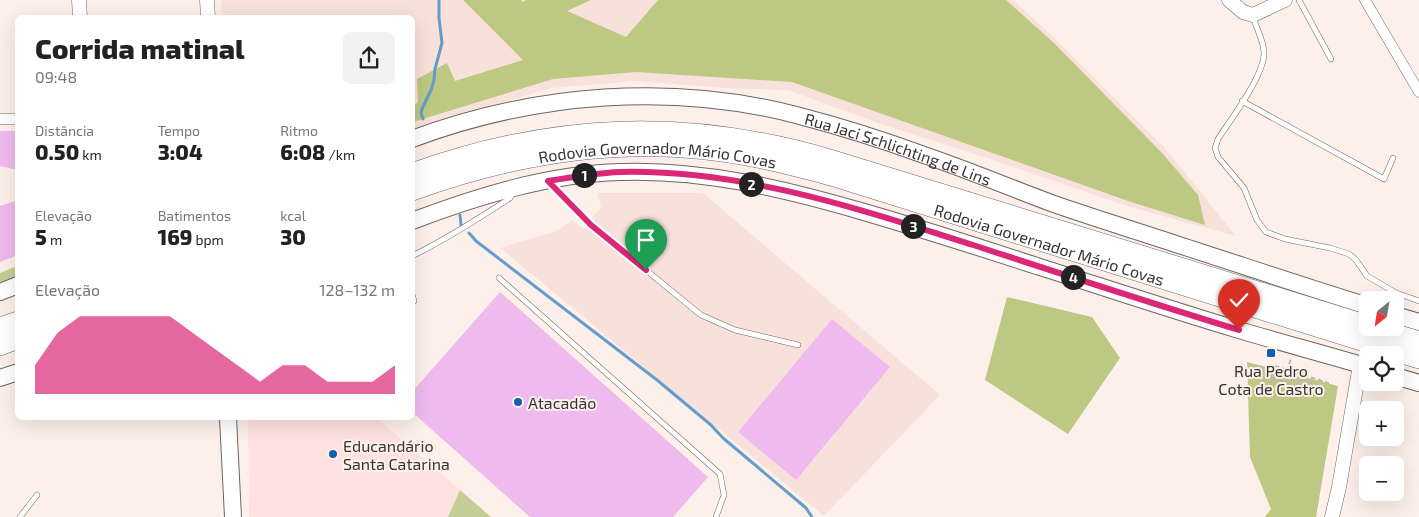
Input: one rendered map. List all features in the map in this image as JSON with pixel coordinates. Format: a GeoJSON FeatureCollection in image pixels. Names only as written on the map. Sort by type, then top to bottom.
{"type":"FeatureCollection","features":[{"type":"Feature","properties":{"kind":"highway","name":"Rodovia Governador Mário Covas"},"geometry":{"type":"LineString","coordinates":[[415,173],[497,147],[570,135],[656,130],[734,136],[781,145],[822,156],[1359,322]]}},
{"type":"Feature","properties":{"kind":"highway","name":"Rodovia Governador Mário Covas"},"geometry":{"type":"LineString","coordinates":[[415,190],[474,171],[566,152],[608,148],[653,147],[697,149],[744,156],[787,164],[831,176],[1419,359]]}},
{"type":"Feature","properties":{"kind":"highway"},"geometry":{"type":"LineString","coordinates":[[0,327],[15,322]]}},
{"type":"Feature","properties":{"kind":"highway"},"geometry":{"type":"LineString","coordinates":[[1402,336],[1419,341]]}},
{"type":"Feature","properties":{"kind":"highway"},"geometry":{"type":"LineString","coordinates":[[0,346],[15,340]]}},
{"type":"Feature","properties":{"kind":"main road"},"geometry":{"type":"LineString","coordinates":[[79,0],[80,15]]}},
{"type":"Feature","properties":{"kind":"main road"},"geometry":{"type":"LineString","coordinates":[[207,0],[208,15]]}},
{"type":"Feature","properties":{"kind":"main road"},"geometry":{"type":"LineString","coordinates":[[1228,0],[1243,12],[1253,15],[1285,0]]}},
{"type":"Feature","properties":{"kind":"main road","name":"Rua Jaci Schlichting de Lins"},"geometry":{"type":"LineString","coordinates":[[415,138],[462,122],[530,106],[602,98],[674,97],[754,106],[798,115],[889,142],[1074,211],[1359,303]]}},
{"type":"Feature","properties":{"kind":"main road"},"geometry":{"type":"LineString","coordinates":[[415,220],[459,204],[518,187],[581,175],[657,172],[740,181],[782,190],[882,217],[1197,317],[1359,365]]}},
{"type":"Feature","properties":{"kind":"main road"},"geometry":{"type":"LineString","coordinates":[[0,292],[15,286]]}},
{"type":"Feature","properties":{"kind":"main road"},"geometry":{"type":"LineString","coordinates":[[1404,318],[1419,322]]}},
{"type":"Feature","properties":{"kind":"main road"},"geometry":{"type":"LineString","coordinates":[[0,378],[15,373]]}},
{"type":"Feature","properties":{"kind":"main road"},"geometry":{"type":"LineString","coordinates":[[1404,378],[1419,383]]}},
{"type":"Feature","properties":{"kind":"main road"},"geometry":{"type":"LineString","coordinates":[[1332,517],[1359,390]]}},
{"type":"Feature","properties":{"kind":"main road"},"geometry":{"type":"LineString","coordinates":[[228,420],[233,517]]}},
{"type":"Feature","properties":{"kind":"street"},"geometry":{"type":"LineString","coordinates":[[1366,0],[1419,92]]}},
{"type":"Feature","properties":{"kind":"street"},"geometry":{"type":"LineString","coordinates":[[0,119],[15,119]]}},
{"type":"Feature","properties":{"kind":"street"},"geometry":{"type":"LineString","coordinates":[[1404,380],[1419,388]]}},
{"type":"Feature","properties":{"kind":"lane"},"geometry":{"type":"LineString","coordinates":[[1299,0],[1331,59]]}},
{"type":"Feature","properties":{"kind":"lane"},"geometry":{"type":"LineString","coordinates":[[1253,15],[1264,51],[1263,63],[1258,76],[1218,139],[1214,148],[1218,157],[1244,188],[1257,220],[1266,232],[1284,239],[1330,248],[1349,254],[1356,260],[1367,276],[1396,293],[1419,301]]}},
{"type":"Feature","properties":{"kind":"lane"},"geometry":{"type":"LineString","coordinates":[[1242,101],[1384,179],[1392,158]]}},
{"type":"Feature","properties":{"kind":"lane"},"geometry":{"type":"LineString","coordinates":[[548,181],[591,225],[700,315],[735,330],[798,345]]}},
{"type":"Feature","properties":{"kind":"lane"},"geometry":{"type":"LineString","coordinates":[[415,254],[472,224],[510,198],[518,187]]}},
{"type":"Feature","properties":{"kind":"lane"},"geometry":{"type":"LineString","coordinates":[[499,278],[720,474],[724,495],[716,517]]}},
{"type":"Feature","properties":{"kind":"lane"},"geometry":{"type":"LineString","coordinates":[[20,517],[37,495]]}},
{"type":"Feature","properties":{"kind":"path"},"geometry":{"type":"LineString","coordinates":[[1275,366],[1328,383],[1326,388],[1257,366],[1256,369],[1325,391],[1324,394],[1254,372],[1253,377],[1283,386],[1295,346]]}},
{"type":"Feature","properties":{"kind":"shaded area"},"geometry":{"type":"Polygon","coordinates":[[[221,0],[1013,0],[1165,148],[1236,236],[1127,206],[881,124],[788,90],[724,88],[636,81],[551,88],[415,128],[415,15],[222,15],[221,0]]]}},
{"type":"Feature","properties":{"kind":"shaded area"},"geometry":{"type":"Polygon","coordinates":[[[597,193],[703,193],[940,395],[824,516],[500,248],[557,231],[572,220],[583,229],[601,207],[597,193]]]}},
{"type":"Feature","properties":{"kind":"shaded area","name":"Educandário Santa Catarina"},"geometry":{"type":"Polygon","coordinates":[[[248,420],[379,420],[460,490],[448,517],[249,517],[248,420]]]}},
{"type":"Feature","properties":{"kind":"green space"},"geometry":{"type":"Polygon","coordinates":[[[463,0],[521,0],[523,2],[526,0],[591,0],[567,11],[626,37],[658,0],[1006,0],[1054,43],[1162,153],[1198,195],[1205,225],[1131,202],[792,82],[636,72],[553,79],[415,121],[415,105],[418,102],[417,79],[447,63],[455,81],[523,60],[463,0]]]}},
{"type":"Feature","properties":{"kind":"green space"},"geometry":{"type":"Polygon","coordinates":[[[15,267],[15,277],[0,282],[0,273],[15,267]]]}},
{"type":"Feature","properties":{"kind":"green space"},"geometry":{"type":"Polygon","coordinates":[[[1007,297],[1092,317],[1120,358],[1068,434],[985,380],[1007,297]]]}},
{"type":"Feature","properties":{"kind":"green space"},"geometry":{"type":"Polygon","coordinates":[[[1247,362],[1338,386],[1316,517],[1265,517],[1271,509],[1250,457],[1247,362]]]}},
{"type":"Feature","properties":{"kind":"green space"},"geometry":{"type":"Polygon","coordinates":[[[460,490],[491,517],[448,517],[460,490]]]}},
{"type":"Feature","properties":{"kind":"building"},"geometry":{"type":"Polygon","coordinates":[[[0,131],[15,131],[15,169],[0,166],[0,131]]]}},
{"type":"Feature","properties":{"kind":"building"},"geometry":{"type":"Polygon","coordinates":[[[15,201],[15,256],[0,262],[0,206],[15,201]]]}},
{"type":"Feature","properties":{"kind":"building","name":"Atacadão"},"geometry":{"type":"Polygon","coordinates":[[[500,292],[708,477],[673,517],[530,517],[415,415],[415,389],[500,292]]]}},
{"type":"Feature","properties":{"kind":"building"},"geometry":{"type":"Polygon","coordinates":[[[832,319],[890,367],[796,480],[738,432],[832,319]]]}},
{"type":"Feature","properties":{"kind":"waterway"},"geometry":{"type":"LineString","coordinates":[[423,119],[421,113],[431,90],[442,43],[439,0]]}},
{"type":"Feature","properties":{"kind":"waterway"},"geometry":{"type":"LineString","coordinates":[[460,215],[461,225]]}},
{"type":"Feature","properties":{"kind":"waterway"},"geometry":{"type":"LineString","coordinates":[[469,233],[476,241],[657,380],[806,508],[812,517]]}},
{"type":"Feature","properties":{"kind":"place","name":"Rua Pedro Cota de Castro"},"geometry":{"type":"Point","coordinates":[1271,353]}},
{"type":"Feature","properties":{"kind":"place","name":"Atacadão"},"geometry":{"type":"Point","coordinates":[518,402]}},
{"type":"Feature","properties":{"kind":"place","name":"Educandário Santa Catarina"},"geometry":{"type":"Point","coordinates":[333,454]}},
{"type":"Feature","properties":{"kind":"route"},"geometry":{"type":"LineString","coordinates":[[646,270],[591,225],[548,181],[581,175],[618,172],[657,172],[740,181],[782,190],[882,217],[1239,330]]}}]}
